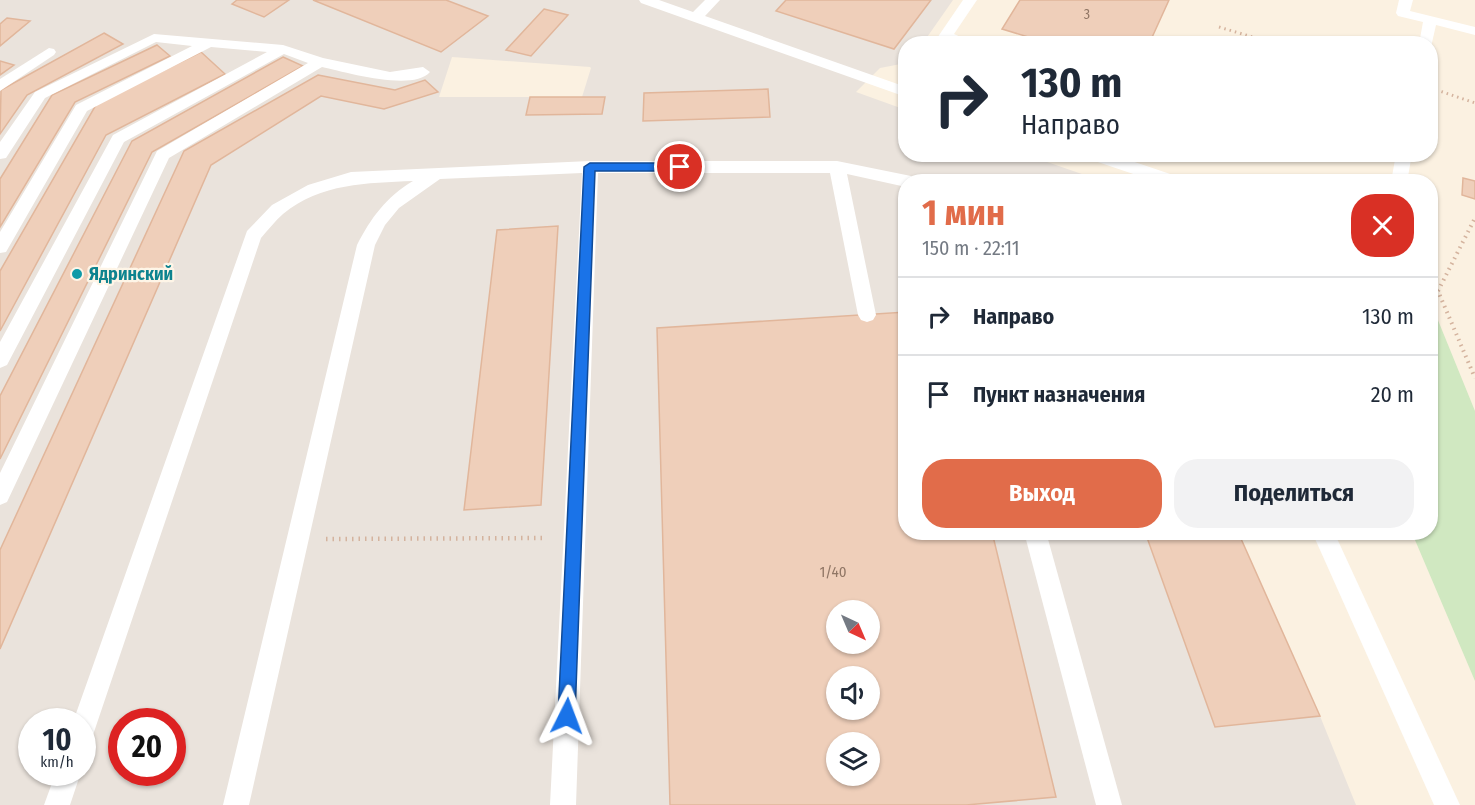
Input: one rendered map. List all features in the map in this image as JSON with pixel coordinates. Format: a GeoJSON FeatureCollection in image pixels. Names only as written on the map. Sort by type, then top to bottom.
{"type":"FeatureCollection","features":[{"type":"Feature","properties":{"kind":"lane"},"geometry":{"type":"LineString","coordinates":[[646,0],[898,89]]}},
{"type":"Feature","properties":{"kind":"lane"},"geometry":{"type":"LineString","coordinates":[[695,18],[713,0]]}},
{"type":"Feature","properties":{"kind":"lane"},"geometry":{"type":"LineString","coordinates":[[946,36],[970,0]]}},
{"type":"Feature","properties":{"kind":"lane"},"geometry":{"type":"LineString","coordinates":[[1406,0],[1403,13],[1475,31]]}},
{"type":"Feature","properties":{"kind":"lane"},"geometry":{"type":"LineString","coordinates":[[1427,36],[1430,20]]}},
{"type":"Feature","properties":{"kind":"lane"},"geometry":{"type":"LineString","coordinates":[[0,154],[40,95],[154,38],[282,49],[320,62],[390,77],[423,72]]}},
{"type":"Feature","properties":{"kind":"lane"},"geometry":{"type":"LineString","coordinates":[[0,247],[81,108],[209,43]]}},
{"type":"Feature","properties":{"kind":"lane"},"geometry":{"type":"LineString","coordinates":[[0,360],[118,139],[282,49]]}},
{"type":"Feature","properties":{"kind":"lane"},"geometry":{"type":"LineString","coordinates":[[0,86],[49,52]]}},
{"type":"Feature","properties":{"kind":"lane"},"geometry":{"type":"LineString","coordinates":[[0,495],[163,155],[320,62]]}},
{"type":"Feature","properties":{"kind":"lane"},"geometry":{"type":"LineString","coordinates":[[1116,162],[1152,174]]}},
{"type":"Feature","properties":{"kind":"lane"},"geometry":{"type":"LineString","coordinates":[[563,805],[590,167]]}},
{"type":"Feature","properties":{"kind":"lane"},"geometry":{"type":"LineString","coordinates":[[90,708],[253,235],[278,209],[314,189],[351,178],[590,167],[837,167],[898,179]]}},
{"type":"Feature","properties":{"kind":"lane"},"geometry":{"type":"LineString","coordinates":[[837,167],[867,315]]}},
{"type":"Feature","properties":{"kind":"lane"},"geometry":{"type":"LineString","coordinates":[[236,805],[366,245],[380,217],[407,191],[439,174]]}},
{"type":"Feature","properties":{"kind":"lane"},"geometry":{"type":"LineString","coordinates":[[1037,540],[1109,805]]}},
{"type":"Feature","properties":{"kind":"lane"},"geometry":{"type":"LineString","coordinates":[[1327,540],[1447,805]]}},
{"type":"Feature","properties":{"kind":"lane"},"geometry":{"type":"LineString","coordinates":[[57,805],[64,786]]}},
{"type":"Feature","properties":{"kind":"path"},"geometry":{"type":"LineString","coordinates":[[1219,27],[1249,36]]}},
{"type":"Feature","properties":{"kind":"path"},"geometry":{"type":"LineString","coordinates":[[1438,90],[1475,103]]}},
{"type":"Feature","properties":{"kind":"path"},"geometry":{"type":"LineString","coordinates":[[1475,218],[1438,291],[1475,378]]}},
{"type":"Feature","properties":{"kind":"path"},"geometry":{"type":"LineString","coordinates":[[298,539],[574,537]]}},
{"type":"Feature","properties":{"kind":"shaded area"},"geometry":{"type":"Polygon","coordinates":[[[0,0],[953,0],[928,36],[898,36],[898,65],[880,68],[856,92],[898,107],[898,162],[1047,162],[1082,174],[898,174],[898,540],[1148,540],[1215,727],[1320,716],[1356,805],[0,805],[0,0]],[[452,57],[439,97],[582,97],[590,67],[452,57]]]}},
{"type":"Feature","properties":{"kind":"green space"},"geometry":{"type":"Polygon","coordinates":[[[1438,320],[1475,411],[1475,681],[1415,540],[1438,540],[1438,320]]]}},
{"type":"Feature","properties":{"kind":"building"},"geometry":{"type":"Polygon","coordinates":[[[237,0],[289,0],[264,17],[232,4],[237,0]]]}},
{"type":"Feature","properties":{"kind":"building"},"geometry":{"type":"Polygon","coordinates":[[[313,0],[446,0],[488,16],[441,52],[313,0]]]}},
{"type":"Feature","properties":{"kind":"building"},"geometry":{"type":"Polygon","coordinates":[[[786,0],[931,0],[904,36],[898,36],[898,44],[894,49],[776,11],[786,0]]]}},
{"type":"Feature","properties":{"kind":"building"},"geometry":{"type":"Polygon","coordinates":[[[1020,0],[1169,0],[1153,36],[1025,36],[1002,29],[1020,0]]]}},
{"type":"Feature","properties":{"kind":"building"},"geometry":{"type":"Polygon","coordinates":[[[544,9],[568,15],[531,56],[506,50],[544,9]]]}},
{"type":"Feature","properties":{"kind":"building"},"geometry":{"type":"Polygon","coordinates":[[[7,18],[30,21],[0,46],[0,24],[7,18]]]}},
{"type":"Feature","properties":{"kind":"building"},"geometry":{"type":"Polygon","coordinates":[[[104,33],[123,44],[27,95],[0,134],[1,90],[104,33]]]}},
{"type":"Feature","properties":{"kind":"building"},"geometry":{"type":"Polygon","coordinates":[[[157,45],[170,56],[75,102],[0,227],[0,179],[52,95],[157,45]]]}},
{"type":"Feature","properties":{"kind":"building"},"geometry":{"type":"Polygon","coordinates":[[[201,52],[225,74],[106,135],[0,331],[0,271],[97,103],[201,52]]]}},
{"type":"Feature","properties":{"kind":"building","name":"Ядринский"},"geometry":{"type":"Polygon","coordinates":[[[283,57],[303,66],[152,152],[0,459],[0,396],[132,141],[283,57]]]}},
{"type":"Feature","properties":{"kind":"building"},"geometry":{"type":"Polygon","coordinates":[[[0,61],[14,65],[0,75],[0,61]]]}},
{"type":"Feature","properties":{"kind":"building"},"geometry":{"type":"Polygon","coordinates":[[[318,75],[395,90],[425,80],[438,92],[384,109],[321,96],[211,165],[0,649],[0,550],[184,151],[318,75]]]}},
{"type":"Feature","properties":{"kind":"building"},"geometry":{"type":"Polygon","coordinates":[[[768,89],[770,117],[643,121],[644,93],[768,89]]]}},
{"type":"Feature","properties":{"kind":"building"},"geometry":{"type":"Polygon","coordinates":[[[530,97],[605,97],[602,114],[526,115],[530,97]]]}},
{"type":"Feature","properties":{"kind":"building"},"geometry":{"type":"Polygon","coordinates":[[[1463,178],[1475,181],[1475,199],[1462,195],[1463,178]]]}},
{"type":"Feature","properties":{"kind":"building"},"geometry":{"type":"Polygon","coordinates":[[[558,226],[541,505],[464,510],[497,230],[558,226]]]}},
{"type":"Feature","properties":{"kind":"building"},"geometry":{"type":"Polygon","coordinates":[[[898,313],[898,540],[994,540],[1056,797],[966,805],[670,805],[657,328],[898,313]]]}},
{"type":"Feature","properties":{"kind":"building"},"geometry":{"type":"Polygon","coordinates":[[[1148,540],[1242,540],[1320,716],[1215,727],[1148,540]]]}},
{"type":"Feature","properties":{"kind":"place","name":"Ядринский"},"geometry":{"type":"Point","coordinates":[77,274]}},
{"type":"Feature","properties":{"kind":"route"},"geometry":{"type":"LineString","coordinates":[[567,716],[590,167],[680,167]]}}]}
